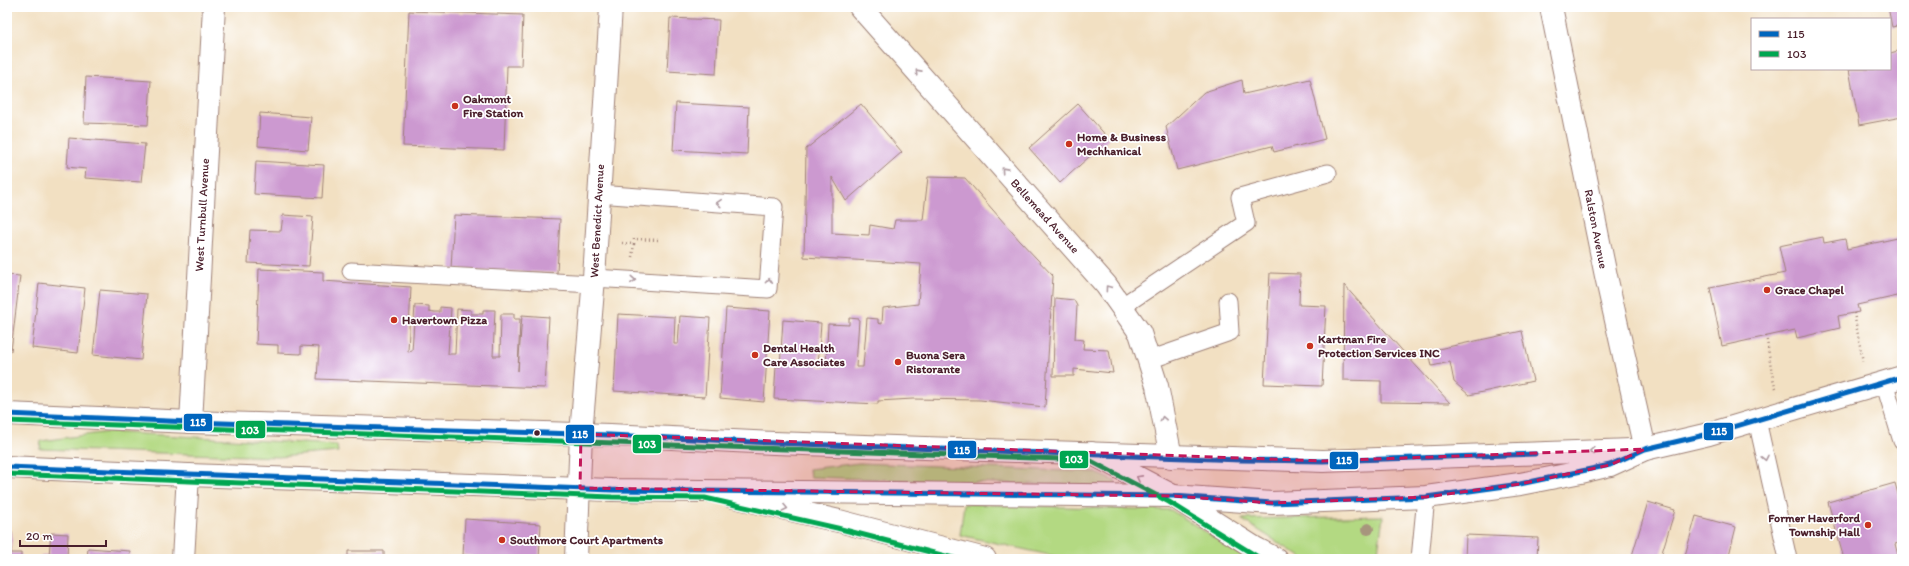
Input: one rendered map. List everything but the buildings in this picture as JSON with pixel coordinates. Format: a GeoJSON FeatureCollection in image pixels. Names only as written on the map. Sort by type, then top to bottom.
{"type":"FeatureCollection","features":[{"type":"Feature","properties":{"kind":"main road","name":"West Turnbull Avenue"},"geometry":{"type":"LineString","coordinates":[[191,422],[214,7]]}},
{"type":"Feature","properties":{"kind":"main road","name":"West Benedict Avenue"},"geometry":{"type":"LineString","coordinates":[[576,559],[582,434],[611,7]]}},
{"type":"Feature","properties":{"kind":"main road","name":"Ralston Avenue"},"geometry":{"type":"LineString","coordinates":[[1551,7],[1606,276],[1645,449]]}},
{"type":"Feature","properties":{"kind":"main road","name":"Bellemead Avenue"},"geometry":{"type":"LineString","coordinates":[[863,8],[1106,285],[1140,333],[1157,386],[1171,457]]}},
{"type":"Feature","properties":{"kind":"main road"},"geometry":{"type":"LineString","coordinates":[[7,467],[188,475],[580,488],[706,491],[1173,496],[1272,503],[1426,497],[1520,484],[1610,465],[1645,449],[1757,420],[1884,382]]}},
{"type":"Feature","properties":{"kind":"main road"},"geometry":{"type":"LineString","coordinates":[[7,414],[191,422],[582,434],[774,443],[1324,461],[1645,449]]}},
{"type":"Feature","properties":{"kind":"main road"},"geometry":{"type":"LineString","coordinates":[[1091,453],[1173,496],[1255,548],[1276,559]]}},
{"type":"Feature","properties":{"kind":"main road"},"geometry":{"type":"LineString","coordinates":[[183,559],[188,475]]}},
{"type":"Feature","properties":{"kind":"main road"},"geometry":{"type":"LineString","coordinates":[[706,491],[839,521],[976,558]]}},
{"type":"Feature","properties":{"kind":"lane"},"geometry":{"type":"LineString","coordinates":[[1122,307],[1246,223],[1240,197],[1328,173]]}},
{"type":"Feature","properties":{"kind":"lane"},"geometry":{"type":"LineString","coordinates":[[351,271],[768,289],[774,206],[598,194]]}},
{"type":"Feature","properties":{"kind":"lane"},"geometry":{"type":"LineString","coordinates":[[1148,360],[1230,332],[1228,301]]}},
{"type":"Feature","properties":{"kind":"lane"},"geometry":{"type":"LineString","coordinates":[[1884,382],[1902,441]]}},
{"type":"Feature","properties":{"kind":"lane"},"geometry":{"type":"LineString","coordinates":[[1757,420],[1788,559]]}},
{"type":"Feature","properties":{"kind":"lane"},"geometry":{"type":"LineString","coordinates":[[1420,559],[1426,497]]}},
{"type":"Feature","properties":{"kind":"path"},"geometry":{"type":"LineString","coordinates":[[632,259],[634,239],[658,240]]}},
{"type":"Feature","properties":{"kind":"path"},"geometry":{"type":"LineString","coordinates":[[596,242],[634,244]]}},
{"type":"Feature","properties":{"kind":"path"},"geometry":{"type":"LineString","coordinates":[[1854,313],[1884,382]]}},
{"type":"Feature","properties":{"kind":"path"},"geometry":{"type":"LineString","coordinates":[[1766,336],[1771,357],[1771,374],[1786,411]]}},
{"type":"Feature","properties":{"kind":"highlighted area"},"geometry":{"type":"Polygon","coordinates":[[[581,434],[1323,461],[1645,449],[1610,465],[1520,484],[1426,497],[1348,501],[1272,503],[1173,496],[580,488],[581,434]]]}},
{"type":"Feature","properties":{"kind":"green space"},"geometry":{"type":"Polygon","coordinates":[[[108,432],[337,445],[338,452],[278,457],[40,449],[41,441],[108,432]]]}},
{"type":"Feature","properties":{"kind":"green space"},"geometry":{"type":"Polygon","coordinates":[[[859,463],[1094,472],[1115,481],[1117,487],[810,477],[809,469],[859,463]]]}},
{"type":"Feature","properties":{"kind":"green space"},"geometry":{"type":"Polygon","coordinates":[[[964,504],[1171,510],[1248,559],[1067,559],[960,535],[964,504]]]}},
{"type":"Feature","properties":{"kind":"green space"},"geometry":{"type":"Polygon","coordinates":[[[1383,516],[1377,559],[1304,559],[1241,519],[1383,516]]]}},
{"type":"Feature","properties":{"kind":"transit line","name":"115"},"geometry":{"type":"LineString","coordinates":[[7,467],[612,490],[1173,496],[1272,503],[1426,497],[1520,484],[1610,465],[1645,449],[1709,434],[1902,377]]}},
{"type":"Feature","properties":{"kind":"transit line","name":"115"},"geometry":{"type":"LineString","coordinates":[[7,414],[191,422],[610,435],[774,443],[1241,460],[1323,461],[1535,454]]}},
{"type":"Feature","properties":{"kind":"transit line","name":"103"},"geometry":{"type":"LineString","coordinates":[[7,421],[1089,460],[1169,502],[1261,559]]}},
{"type":"Feature","properties":{"kind":"transit line","name":"103"},"geometry":{"type":"LineString","coordinates":[[7,474],[612,497],[705,498],[837,528],[957,559]]}},
{"type":"Feature","properties":{"kind":"place","name":"Oakmont Fire Station"},"geometry":{"type":"Point","coordinates":[455,106]}},
{"type":"Feature","properties":{"kind":"place","name":"Home & Business Mechhanical"},"geometry":{"type":"Point","coordinates":[1069,144]}},
{"type":"Feature","properties":{"kind":"place","name":"Grace Chapel"},"geometry":{"type":"Point","coordinates":[1767,290]}},
{"type":"Feature","properties":{"kind":"place","name":"Havertown Pizza"},"geometry":{"type":"Point","coordinates":[394,320]}},
{"type":"Feature","properties":{"kind":"place","name":"Kartman Fire Protection Services INC"},"geometry":{"type":"Point","coordinates":[1310,346]}},
{"type":"Feature","properties":{"kind":"place","name":"Dental Health Care Associates"},"geometry":{"type":"Point","coordinates":[755,355]}},
{"type":"Feature","properties":{"kind":"place","name":"Buona Sera Ristorante"},"geometry":{"type":"Point","coordinates":[898,362]}},
{"type":"Feature","properties":{"kind":"place","name":"Former Haverford Township Hall"},"geometry":{"type":"Point","coordinates":[1868,525]}},
{"type":"Feature","properties":{"kind":"place","name":"Southmore Court Apartments"},"geometry":{"type":"Point","coordinates":[502,540]}}]}
